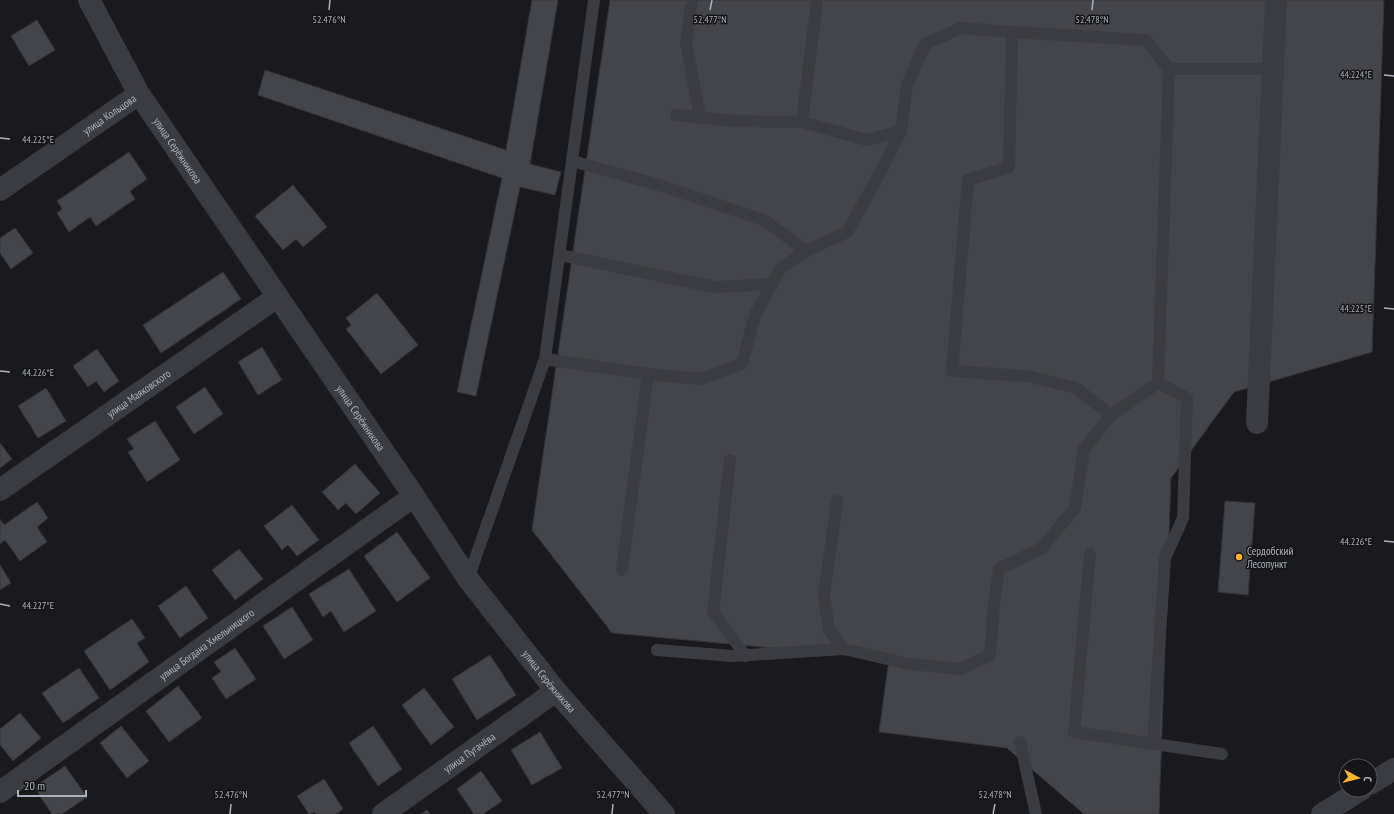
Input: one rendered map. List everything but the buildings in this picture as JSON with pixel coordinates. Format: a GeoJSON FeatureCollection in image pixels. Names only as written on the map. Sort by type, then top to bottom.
{"type":"FeatureCollection","features":[{"type":"Feature","properties":{"kind":"street","name":"улица Серёжникова"},"geometry":{"type":"LineString","coordinates":[[89,0],[139,94],[414,496],[468,579],[556,691],[664,814]]}},
{"type":"Feature","properties":{"kind":"street"},"geometry":{"type":"LineString","coordinates":[[1257,423],[1276,0]]}},
{"type":"Feature","properties":{"kind":"street","name":"улица Кольцова"},"geometry":{"type":"LineString","coordinates":[[0,190],[139,94]]}},
{"type":"Feature","properties":{"kind":"street","name":"улица Маяковского"},"geometry":{"type":"LineString","coordinates":[[0,490],[277,297]]}},
{"type":"Feature","properties":{"kind":"street","name":"улица Богдана Хмельницкого"},"geometry":{"type":"LineString","coordinates":[[0,792],[414,496]]}},
{"type":"Feature","properties":{"kind":"street","name":"улица Пугачёва"},"geometry":{"type":"LineString","coordinates":[[383,814],[556,691]]}},
{"type":"Feature","properties":{"kind":"street"},"geometry":{"type":"LineString","coordinates":[[1378,779],[1394,769]]}},
{"type":"Feature","properties":{"kind":"street"},"geometry":{"type":"LineString","coordinates":[[1322,814],[1348,798]]}},
{"type":"Feature","properties":{"kind":"lane"},"geometry":{"type":"LineString","coordinates":[[468,579],[545,359],[594,0]]}},
{"type":"Feature","properties":{"kind":"lane"},"geometry":{"type":"LineString","coordinates":[[692,0],[686,43],[700,118]]}},
{"type":"Feature","properties":{"kind":"lane"},"geometry":{"type":"LineString","coordinates":[[802,122],[817,0]]}},
{"type":"Feature","properties":{"kind":"lane"},"geometry":{"type":"LineString","coordinates":[[545,359],[648,374],[700,379],[742,364],[755,315],[780,269],[806,251],[847,232],[873,186],[900,131],[907,85],[925,44],[961,28],[1146,40],[1169,69],[1158,383]]}},
{"type":"Feature","properties":{"kind":"lane"},"geometry":{"type":"LineString","coordinates":[[1012,32],[1009,167],[968,180],[952,371],[1027,376],[1076,388],[1111,415]]}},
{"type":"Feature","properties":{"kind":"lane"},"geometry":{"type":"LineString","coordinates":[[1169,69],[1273,69]]}},
{"type":"Feature","properties":{"kind":"lane"},"geometry":{"type":"LineString","coordinates":[[676,115],[733,121],[802,122],[867,140],[900,131]]}},
{"type":"Feature","properties":{"kind":"lane"},"geometry":{"type":"LineString","coordinates":[[572,161],[660,185],[764,220],[806,251]]}},
{"type":"Feature","properties":{"kind":"lane"},"geometry":{"type":"LineString","coordinates":[[560,255],[715,287],[773,284]]}},
{"type":"Feature","properties":{"kind":"lane"},"geometry":{"type":"LineString","coordinates":[[622,570],[648,374]]}},
{"type":"Feature","properties":{"kind":"lane"},"geometry":{"type":"LineString","coordinates":[[657,650],[746,656],[844,649],[909,664],[961,669],[990,655],[994,604],[999,569],[1042,548],[1075,508],[1084,449],[1111,415],[1158,383]]}},
{"type":"Feature","properties":{"kind":"lane"},"geometry":{"type":"LineString","coordinates":[[1153,743],[1165,558],[1183,518],[1187,398],[1158,383]]}},
{"type":"Feature","properties":{"kind":"lane"},"geometry":{"type":"LineString","coordinates":[[730,460],[713,612],[746,656]]}},
{"type":"Feature","properties":{"kind":"lane"},"geometry":{"type":"LineString","coordinates":[[837,501],[824,595],[829,630],[844,649]]}},
{"type":"Feature","properties":{"kind":"lane"},"geometry":{"type":"LineString","coordinates":[[1090,554],[1074,732],[1222,754]]}},
{"type":"Feature","properties":{"kind":"lane"},"geometry":{"type":"LineString","coordinates":[[1020,742],[1036,814]]}},
{"type":"Feature","properties":{"kind":"place","name":"Сердобский Лесопункт"},"geometry":{"type":"Point","coordinates":[1239,557]}}]}
